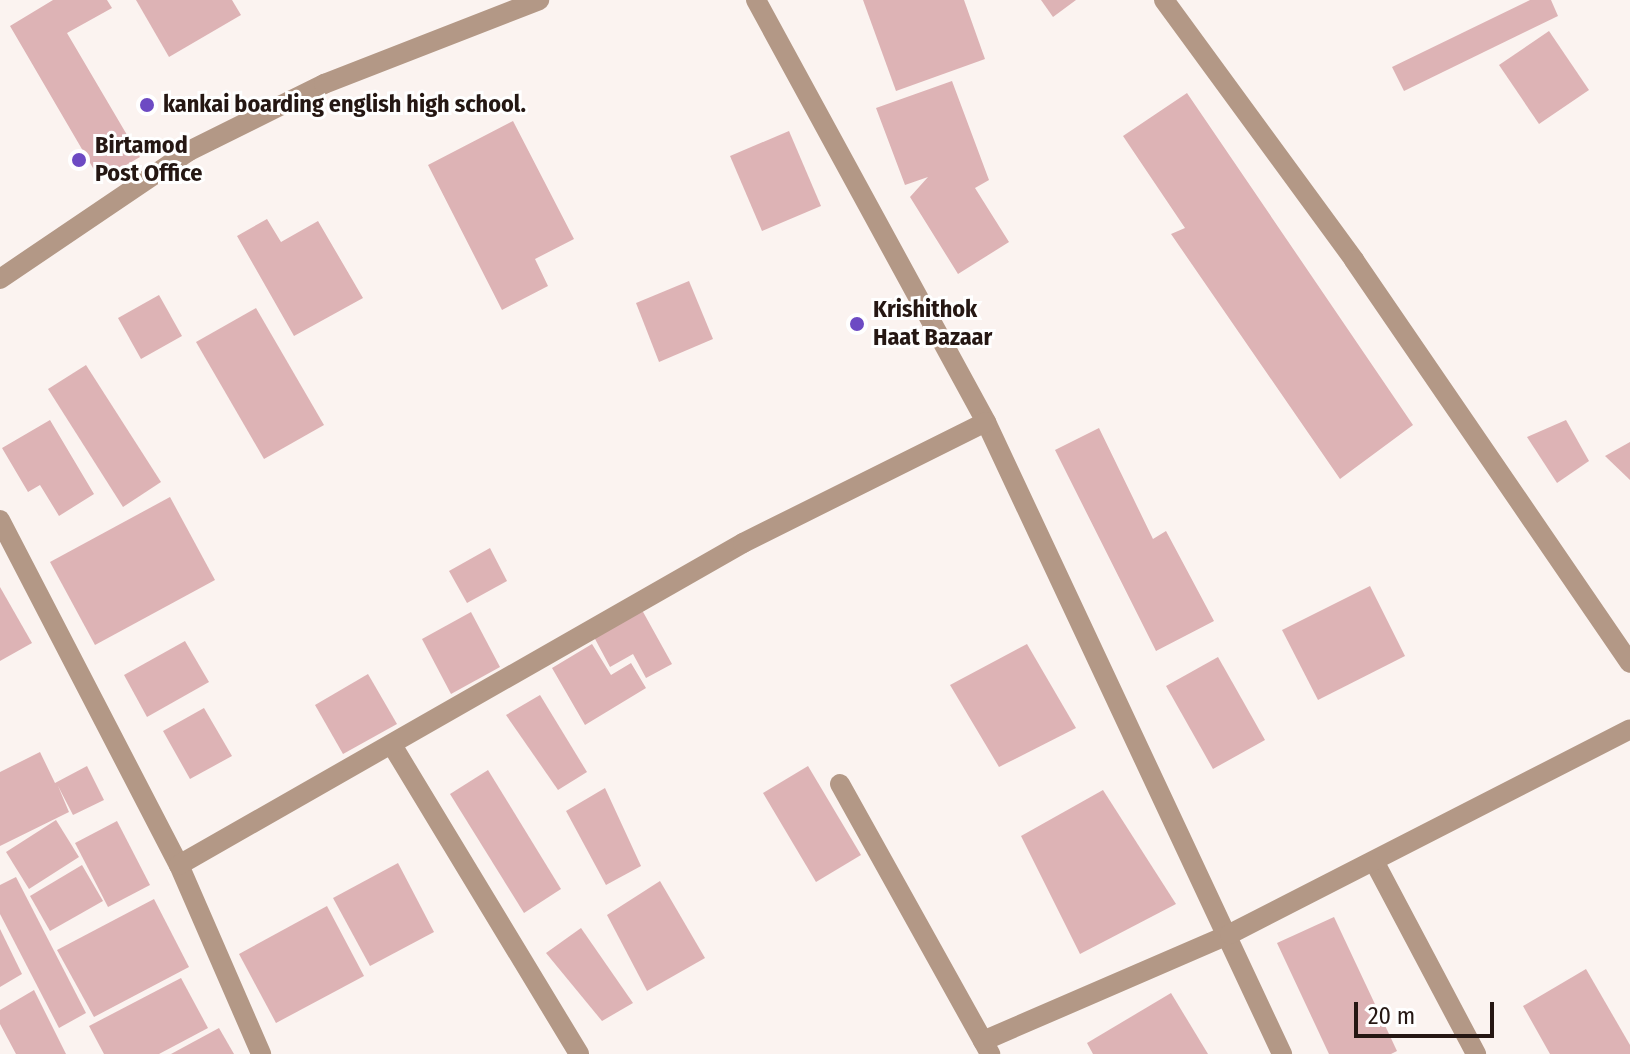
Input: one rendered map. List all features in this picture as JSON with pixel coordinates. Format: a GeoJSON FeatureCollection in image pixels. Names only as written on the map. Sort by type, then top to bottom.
{"type":"FeatureCollection","features":[{"type":"Feature","properties":{"kind":"street"},"geometry":{"type":"LineString","coordinates":[[0,279],[189,151],[324,84],[539,0]]}},
{"type":"Feature","properties":{"kind":"street"},"geometry":{"type":"LineString","coordinates":[[756,0],[986,422],[1136,749],[1230,934],[1282,1054]]}},
{"type":"Feature","properties":{"kind":"street"},"geometry":{"type":"LineString","coordinates":[[1164,0],[1354,260],[1630,663]]}},
{"type":"Feature","properties":{"kind":"street"},"geometry":{"type":"LineString","coordinates":[[179,865],[743,543],[986,422]]}},
{"type":"Feature","properties":{"kind":"street"},"geometry":{"type":"LineString","coordinates":[[0,520],[179,865],[261,1054]]}},
{"type":"Feature","properties":{"kind":"street"},"geometry":{"type":"LineString","coordinates":[[840,784],[987,1047],[1375,863],[1630,729]]}},
{"type":"Feature","properties":{"kind":"street"},"geometry":{"type":"LineString","coordinates":[[392,745],[579,1054]]}},
{"type":"Feature","properties":{"kind":"street"},"geometry":{"type":"LineString","coordinates":[[1375,863],[1476,1054]]}},
{"type":"Feature","properties":{"kind":"building"},"geometry":{"type":"Polygon","coordinates":[[[53,0],[107,0],[112,8],[67,33],[140,157],[100,180],[10,26],[53,0]]]}},
{"type":"Feature","properties":{"kind":"building"},"geometry":{"type":"Polygon","coordinates":[[[136,0],[232,0],[241,15],[169,57],[136,0]]]}},
{"type":"Feature","properties":{"kind":"building"},"geometry":{"type":"Polygon","coordinates":[[[863,0],[964,0],[985,59],[896,91],[863,0]]]}},
{"type":"Feature","properties":{"kind":"building"},"geometry":{"type":"Polygon","coordinates":[[[1041,0],[1076,0],[1053,17],[1041,0]]]}},
{"type":"Feature","properties":{"kind":"building"},"geometry":{"type":"Polygon","coordinates":[[[1530,0],[1551,0],[1558,16],[1404,91],[1392,67],[1530,0]]]}},
{"type":"Feature","properties":{"kind":"building"},"geometry":{"type":"Polygon","coordinates":[[[1549,31],[1589,90],[1539,124],[1499,65],[1549,31]]]}},
{"type":"Feature","properties":{"kind":"building"},"geometry":{"type":"Polygon","coordinates":[[[952,81],[989,180],[975,188],[1009,242],[958,274],[910,197],[928,177],[905,185],[876,108],[952,81]]]}},
{"type":"Feature","properties":{"kind":"building"},"geometry":{"type":"Polygon","coordinates":[[[1187,93],[1413,425],[1340,479],[1171,234],[1185,228],[1123,136],[1187,93]]]}},
{"type":"Feature","properties":{"kind":"building"},"geometry":{"type":"Polygon","coordinates":[[[513,121],[574,239],[535,259],[548,286],[502,310],[428,165],[513,121]]]}},
{"type":"Feature","properties":{"kind":"building"},"geometry":{"type":"Polygon","coordinates":[[[789,131],[821,206],[762,231],[730,156],[789,131]]]}},
{"type":"Feature","properties":{"kind":"building"},"geometry":{"type":"Polygon","coordinates":[[[267,219],[281,242],[318,221],[363,298],[294,336],[237,236],[267,219]]]}},
{"type":"Feature","properties":{"kind":"building"},"geometry":{"type":"Polygon","coordinates":[[[689,281],[713,339],[659,362],[636,303],[689,281]]]}},
{"type":"Feature","properties":{"kind":"building"},"geometry":{"type":"Polygon","coordinates":[[[159,295],[182,336],[141,359],[118,318],[159,295]]]}},
{"type":"Feature","properties":{"kind":"building"},"geometry":{"type":"Polygon","coordinates":[[[256,308],[324,425],[264,459],[196,342],[256,308]]]}},
{"type":"Feature","properties":{"kind":"building"},"geometry":{"type":"Polygon","coordinates":[[[86,365],[161,482],[123,507],[48,389],[86,365]]]}},
{"type":"Feature","properties":{"kind":"building"},"geometry":{"type":"Polygon","coordinates":[[[50,420],[94,494],[59,516],[40,485],[28,492],[2,448],[50,420]]]}},
{"type":"Feature","properties":{"kind":"building"},"geometry":{"type":"Polygon","coordinates":[[[1566,420],[1589,461],[1557,483],[1527,437],[1566,420]]]}},
{"type":"Feature","properties":{"kind":"building"},"geometry":{"type":"Polygon","coordinates":[[[1099,428],[1153,539],[1166,531],[1214,621],[1156,651],[1055,450],[1099,428]]]}},
{"type":"Feature","properties":{"kind":"building"},"geometry":{"type":"Polygon","coordinates":[[[1630,442],[1630,480],[1605,456],[1630,442]]]}},
{"type":"Feature","properties":{"kind":"building"},"geometry":{"type":"Polygon","coordinates":[[[170,497],[215,580],[95,645],[50,562],[170,497]]]}},
{"type":"Feature","properties":{"kind":"building"},"geometry":{"type":"Polygon","coordinates":[[[490,548],[507,581],[467,603],[449,571],[490,548]]]}},
{"type":"Feature","properties":{"kind":"building"},"geometry":{"type":"Polygon","coordinates":[[[1370,586],[1405,656],[1318,700],[1282,630],[1370,586]]]}},
{"type":"Feature","properties":{"kind":"building"},"geometry":{"type":"Polygon","coordinates":[[[0,587],[32,643],[0,661],[0,587]]]}},
{"type":"Feature","properties":{"kind":"building"},"geometry":{"type":"Polygon","coordinates":[[[642,610],[672,664],[646,678],[633,654],[610,667],[594,637],[642,610]]]}},
{"type":"Feature","properties":{"kind":"building"},"geometry":{"type":"Polygon","coordinates":[[[471,612],[500,667],[451,694],[422,639],[471,612]]]}},
{"type":"Feature","properties":{"kind":"building"},"geometry":{"type":"Polygon","coordinates":[[[185,641],[209,682],[147,717],[124,675],[185,641]]]}},
{"type":"Feature","properties":{"kind":"building"},"geometry":{"type":"Polygon","coordinates":[[[592,644],[611,675],[631,663],[646,688],[585,725],[552,668],[592,644]]]}},
{"type":"Feature","properties":{"kind":"building"},"geometry":{"type":"Polygon","coordinates":[[[1027,644],[1076,728],[999,767],[950,685],[1027,644]]]}},
{"type":"Feature","properties":{"kind":"building"},"geometry":{"type":"Polygon","coordinates":[[[1218,657],[1265,740],[1213,769],[1166,686],[1218,657]]]}},
{"type":"Feature","properties":{"kind":"building"},"geometry":{"type":"Polygon","coordinates":[[[368,674],[397,724],[343,754],[315,705],[368,674]]]}},
{"type":"Feature","properties":{"kind":"building"},"geometry":{"type":"Polygon","coordinates":[[[540,695],[587,772],[558,790],[506,715],[540,695]]]}},
{"type":"Feature","properties":{"kind":"building"},"geometry":{"type":"Polygon","coordinates":[[[204,708],[232,756],[190,779],[163,731],[204,708]]]}},
{"type":"Feature","properties":{"kind":"building"},"geometry":{"type":"Polygon","coordinates":[[[40,752],[55,783],[87,766],[104,800],[73,815],[58,786],[69,812],[0,846],[0,772],[40,752]]]}},
{"type":"Feature","properties":{"kind":"building"},"geometry":{"type":"Polygon","coordinates":[[[808,766],[861,855],[816,882],[763,793],[808,766]]]}},
{"type":"Feature","properties":{"kind":"building"},"geometry":{"type":"Polygon","coordinates":[[[488,770],[561,889],[524,913],[450,794],[488,770]]]}},
{"type":"Feature","properties":{"kind":"building"},"geometry":{"type":"Polygon","coordinates":[[[605,788],[641,866],[606,885],[566,811],[605,788]]]}},
{"type":"Feature","properties":{"kind":"building"},"geometry":{"type":"Polygon","coordinates":[[[1103,790],[1176,904],[1080,954],[1021,836],[1103,790]]]}},
{"type":"Feature","properties":{"kind":"building"},"geometry":{"type":"Polygon","coordinates":[[[56,820],[79,857],[29,889],[6,852],[56,820]]]}},
{"type":"Feature","properties":{"kind":"building"},"geometry":{"type":"Polygon","coordinates":[[[117,821],[150,885],[108,907],[75,843],[117,821]]]}},
{"type":"Feature","properties":{"kind":"building"},"geometry":{"type":"Polygon","coordinates":[[[398,863],[434,932],[370,966],[333,898],[398,863]]]}},
{"type":"Feature","properties":{"kind":"building"},"geometry":{"type":"Polygon","coordinates":[[[82,865],[103,901],[50,931],[30,896],[82,865]]]}},
{"type":"Feature","properties":{"kind":"building"},"geometry":{"type":"Polygon","coordinates":[[[16,877],[86,1013],[59,1028],[0,914],[0,885],[16,877]]]}},
{"type":"Feature","properties":{"kind":"building"},"geometry":{"type":"Polygon","coordinates":[[[660,881],[705,958],[647,991],[607,915],[660,881]]]}},
{"type":"Feature","properties":{"kind":"building"},"geometry":{"type":"Polygon","coordinates":[[[154,899],[189,967],[94,1017],[57,950],[154,899]]]}},
{"type":"Feature","properties":{"kind":"building"},"geometry":{"type":"Polygon","coordinates":[[[327,906],[364,976],[276,1023],[239,954],[327,906]]]}},
{"type":"Feature","properties":{"kind":"building"},"geometry":{"type":"Polygon","coordinates":[[[1334,917],[1397,1051],[1391,1054],[1329,1054],[1277,943],[1334,917]]]}},
{"type":"Feature","properties":{"kind":"building"},"geometry":{"type":"Polygon","coordinates":[[[581,928],[633,1003],[602,1021],[546,953],[581,928]]]}},
{"type":"Feature","properties":{"kind":"building"},"geometry":{"type":"Polygon","coordinates":[[[0,929],[22,974],[0,987],[0,929]]]}},
{"type":"Feature","properties":{"kind":"building"},"geometry":{"type":"Polygon","coordinates":[[[1586,969],[1630,1045],[1630,1054],[1550,1054],[1523,1006],[1586,969]]]}},
{"type":"Feature","properties":{"kind":"building"},"geometry":{"type":"Polygon","coordinates":[[[181,978],[208,1028],[159,1054],[104,1054],[89,1026],[181,978]]]}},
{"type":"Feature","properties":{"kind":"building"},"geometry":{"type":"Polygon","coordinates":[[[34,990],[66,1054],[16,1054],[0,1024],[0,1010],[34,990]]]}},
{"type":"Feature","properties":{"kind":"building"},"geometry":{"type":"Polygon","coordinates":[[[1171,993],[1208,1054],[1093,1054],[1087,1043],[1171,993]]]}},
{"type":"Feature","properties":{"kind":"building"},"geometry":{"type":"Polygon","coordinates":[[[219,1028],[234,1054],[171,1054],[219,1028]]]}},
{"type":"Feature","properties":{"kind":"place","name":"kankai boarding english high school."},"geometry":{"type":"Point","coordinates":[147,105]}},
{"type":"Feature","properties":{"kind":"place","name":"Birtamod Post Office"},"geometry":{"type":"Point","coordinates":[79,160]}},
{"type":"Feature","properties":{"kind":"place","name":"Krishithok Haat Bazaar"},"geometry":{"type":"Point","coordinates":[857,324]}}]}
